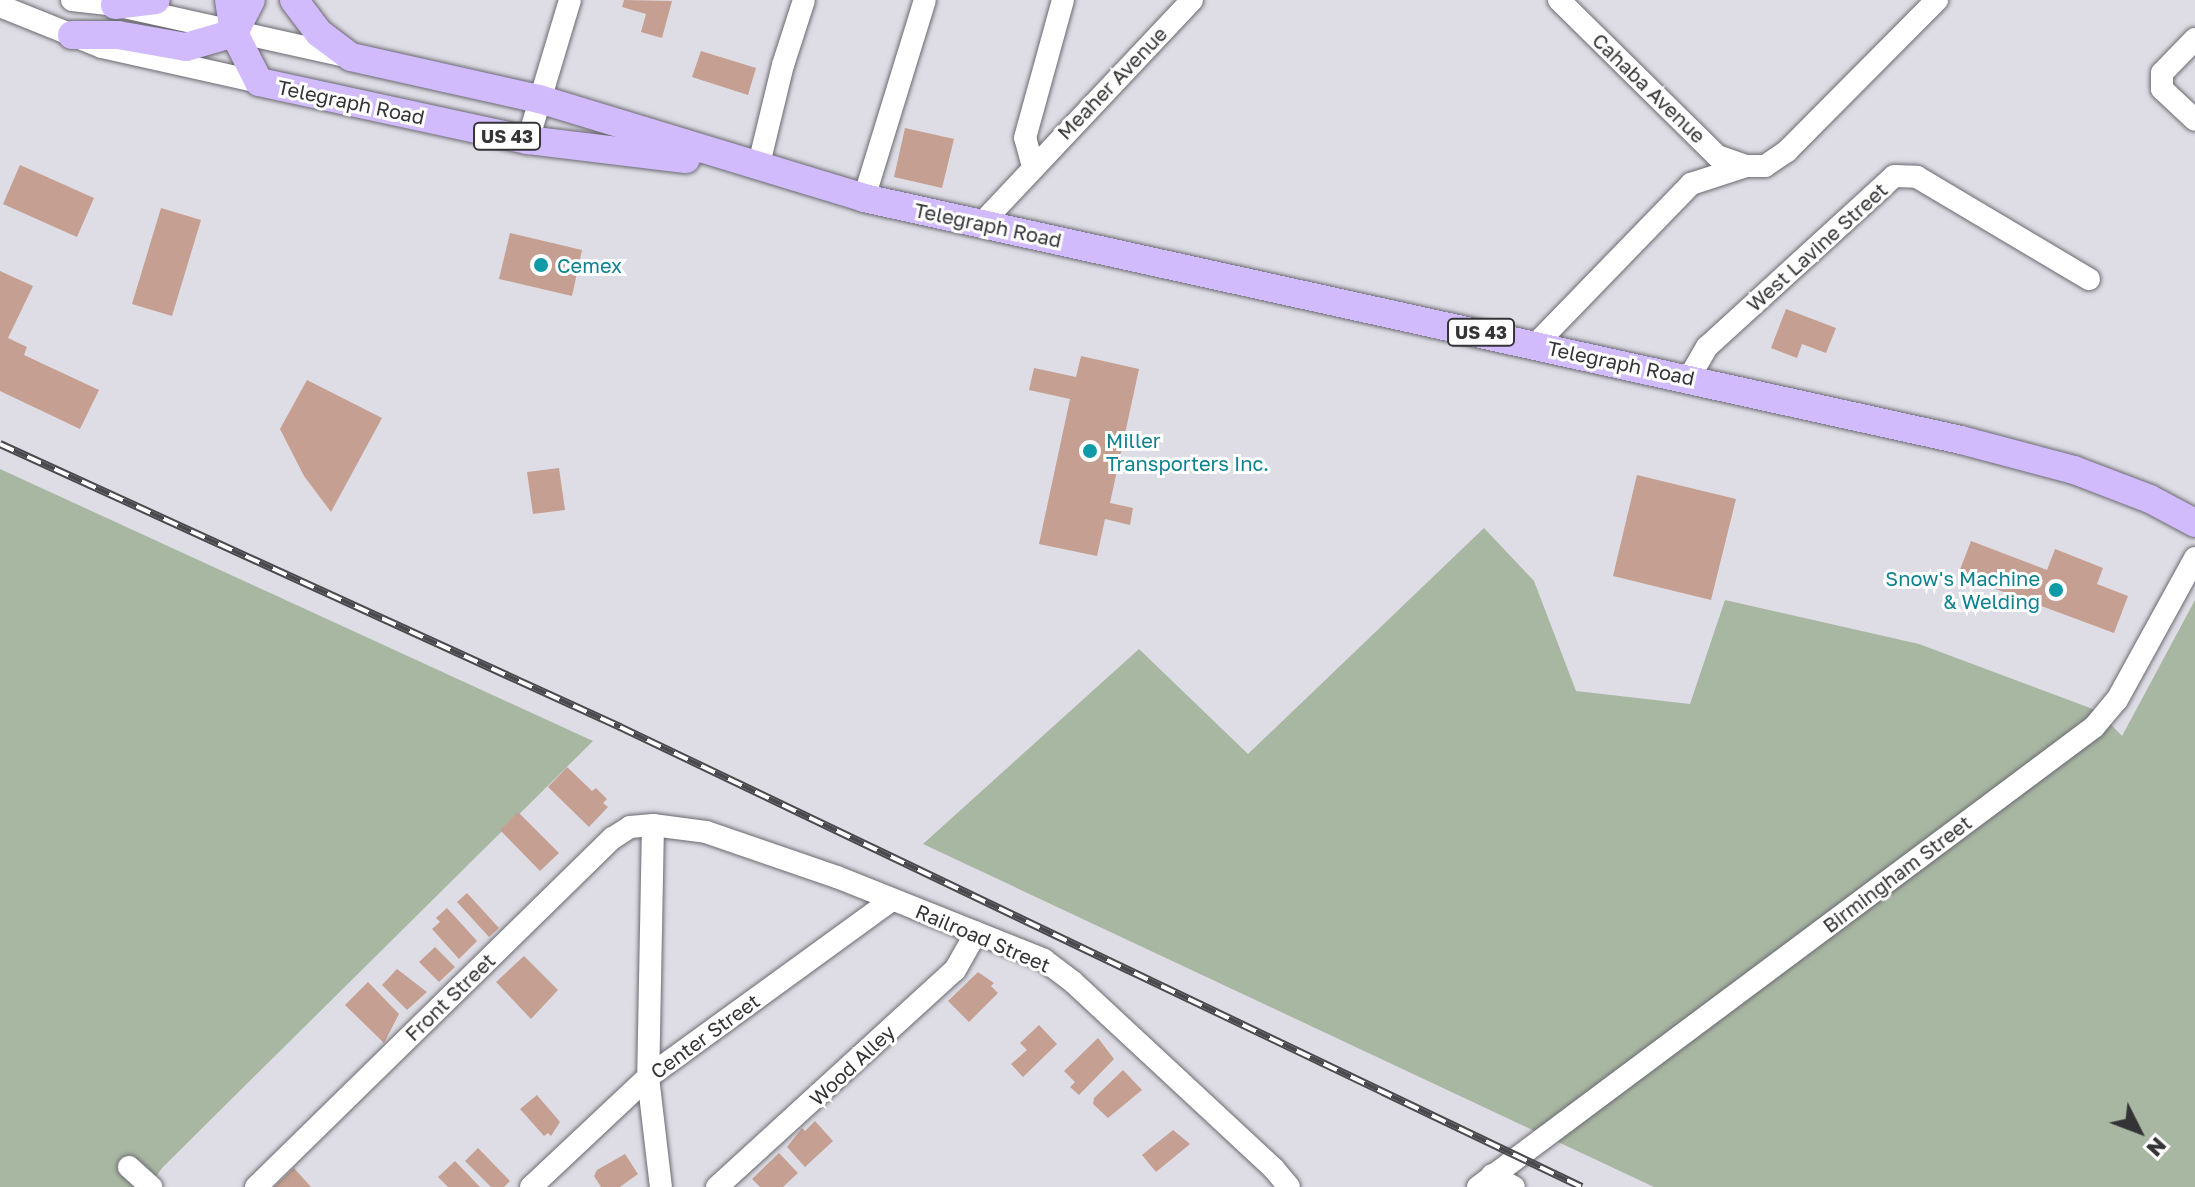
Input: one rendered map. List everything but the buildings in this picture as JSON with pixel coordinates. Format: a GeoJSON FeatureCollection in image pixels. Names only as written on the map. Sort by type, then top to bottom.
{"type":"FeatureCollection","features":[{"type":"Feature","properties":{"kind":"main road"},"geometry":{"type":"LineString","coordinates":[[115,5],[156,0]]}},
{"type":"Feature","properties":{"kind":"main road"},"geometry":{"type":"LineString","coordinates":[[229,0],[234,33],[259,82]]}},
{"type":"Feature","properties":{"kind":"main road"},"geometry":{"type":"LineString","coordinates":[[72,35],[118,35],[186,47],[234,33],[251,0]]}},
{"type":"Feature","properties":{"kind":"main road"},"geometry":{"type":"LineString","coordinates":[[294,0],[319,33],[351,57]]}},
{"type":"Feature","properties":{"kind":"main road","name":"Telegraph Road"},"geometry":{"type":"LineString","coordinates":[[351,57],[539,99],[864,198],[1961,440],[2074,470],[2150,499],[2195,523]]}},
{"type":"Feature","properties":{"kind":"main road","name":"Telegraph Road"},"geometry":{"type":"LineString","coordinates":[[259,82],[528,140],[758,168]]}},
{"type":"Feature","properties":{"kind":"street","name":"Telegraph Road"},"geometry":{"type":"LineString","coordinates":[[72,0],[115,5],[351,57]]}},
{"type":"Feature","properties":{"kind":"street"},"geometry":{"type":"LineString","coordinates":[[528,140],[570,0]]}},
{"type":"Feature","properties":{"kind":"street"},"geometry":{"type":"LineString","coordinates":[[758,168],[783,65],[804,0]]}},
{"type":"Feature","properties":{"kind":"street"},"geometry":{"type":"LineString","coordinates":[[864,198],[925,0]]}},
{"type":"Feature","properties":{"kind":"street"},"geometry":{"type":"LineString","coordinates":[[1033,167],[1025,138],[1063,0]]}},
{"type":"Feature","properties":{"kind":"street","name":"Meaher Avenue"},"geometry":{"type":"LineString","coordinates":[[982,223],[1192,0]]}},
{"type":"Feature","properties":{"kind":"street","name":"Cahaba Avenue"},"geometry":{"type":"LineString","coordinates":[[1559,0],[1717,156],[1746,166]]}},
{"type":"Feature","properties":{"kind":"street"},"geometry":{"type":"LineString","coordinates":[[1691,184],[1746,166],[1765,166],[1787,151],[1937,0]]}},
{"type":"Feature","properties":{"kind":"street","name":"Telegraph Road"},"geometry":{"type":"LineString","coordinates":[[0,6],[102,47],[259,82]]}},
{"type":"Feature","properties":{"kind":"street"},"geometry":{"type":"LineString","coordinates":[[2195,39],[2162,73],[2162,89],[2195,120]]}},
{"type":"Feature","properties":{"kind":"street"},"geometry":{"type":"LineString","coordinates":[[1536,344],[1717,156]]}},
{"type":"Feature","properties":{"kind":"street","name":"West Lavine Street"},"geometry":{"type":"LineString","coordinates":[[1689,378],[1707,347],[1894,176],[1917,177],[2089,279]]}},
{"type":"Feature","properties":{"kind":"street","name":"Birmingham Street"},"geometry":{"type":"LineString","coordinates":[[1485,1181],[2094,727],[2117,700],[2195,558]]}},
{"type":"Feature","properties":{"kind":"street"},"geometry":{"type":"LineString","coordinates":[[653,825],[648,1077],[661,1187]]}},
{"type":"Feature","properties":{"kind":"street","name":"Railroad Street"},"geometry":{"type":"LineString","coordinates":[[653,825],[706,832],[1044,960],[1073,982],[1274,1169],[1289,1187]]}},
{"type":"Feature","properties":{"kind":"street","name":"Front Street"},"geometry":{"type":"LineString","coordinates":[[256,1187],[613,838],[630,827],[653,825]]}},
{"type":"Feature","properties":{"kind":"street","name":"Center Street"},"geometry":{"type":"LineString","coordinates":[[531,1187],[648,1077],[892,900]]}},
{"type":"Feature","properties":{"kind":"street","name":"Wood Alley"},"geometry":{"type":"LineString","coordinates":[[717,1187],[955,970],[976,933]]}},
{"type":"Feature","properties":{"kind":"street"},"geometry":{"type":"LineString","coordinates":[[129,1167],[151,1187]]}},
{"type":"Feature","properties":{"kind":"street"},"geometry":{"type":"LineString","coordinates":[[1485,1181],[1514,1187]]}},
{"type":"Feature","properties":{"kind":"green space"},"geometry":{"type":"Polygon","coordinates":[[[0,469],[593,741],[163,1167],[148,1187],[0,1187],[0,469]]]}},
{"type":"Feature","properties":{"kind":"green space"},"geometry":{"type":"Polygon","coordinates":[[[1484,528],[1534,581],[1576,691],[1690,704],[1725,600],[1919,644],[2098,711],[2122,736],[2195,600],[2195,1187],[1654,1187],[923,844],[1139,649],[1248,754],[1484,528]]]}},
{"type":"Feature","properties":{"kind":"railway"},"geometry":{"type":"LineString","coordinates":[[0,444],[620,727],[1582,1187]]}},
{"type":"Feature","properties":{"kind":"place","name":"Cemex"},"geometry":{"type":"Point","coordinates":[541,265]}},
{"type":"Feature","properties":{"kind":"place","name":"Miller Transporters Inc."},"geometry":{"type":"Point","coordinates":[1090,451]}},
{"type":"Feature","properties":{"kind":"place","name":"Snow's Machine & Welding"},"geometry":{"type":"Point","coordinates":[2056,590]}}]}
